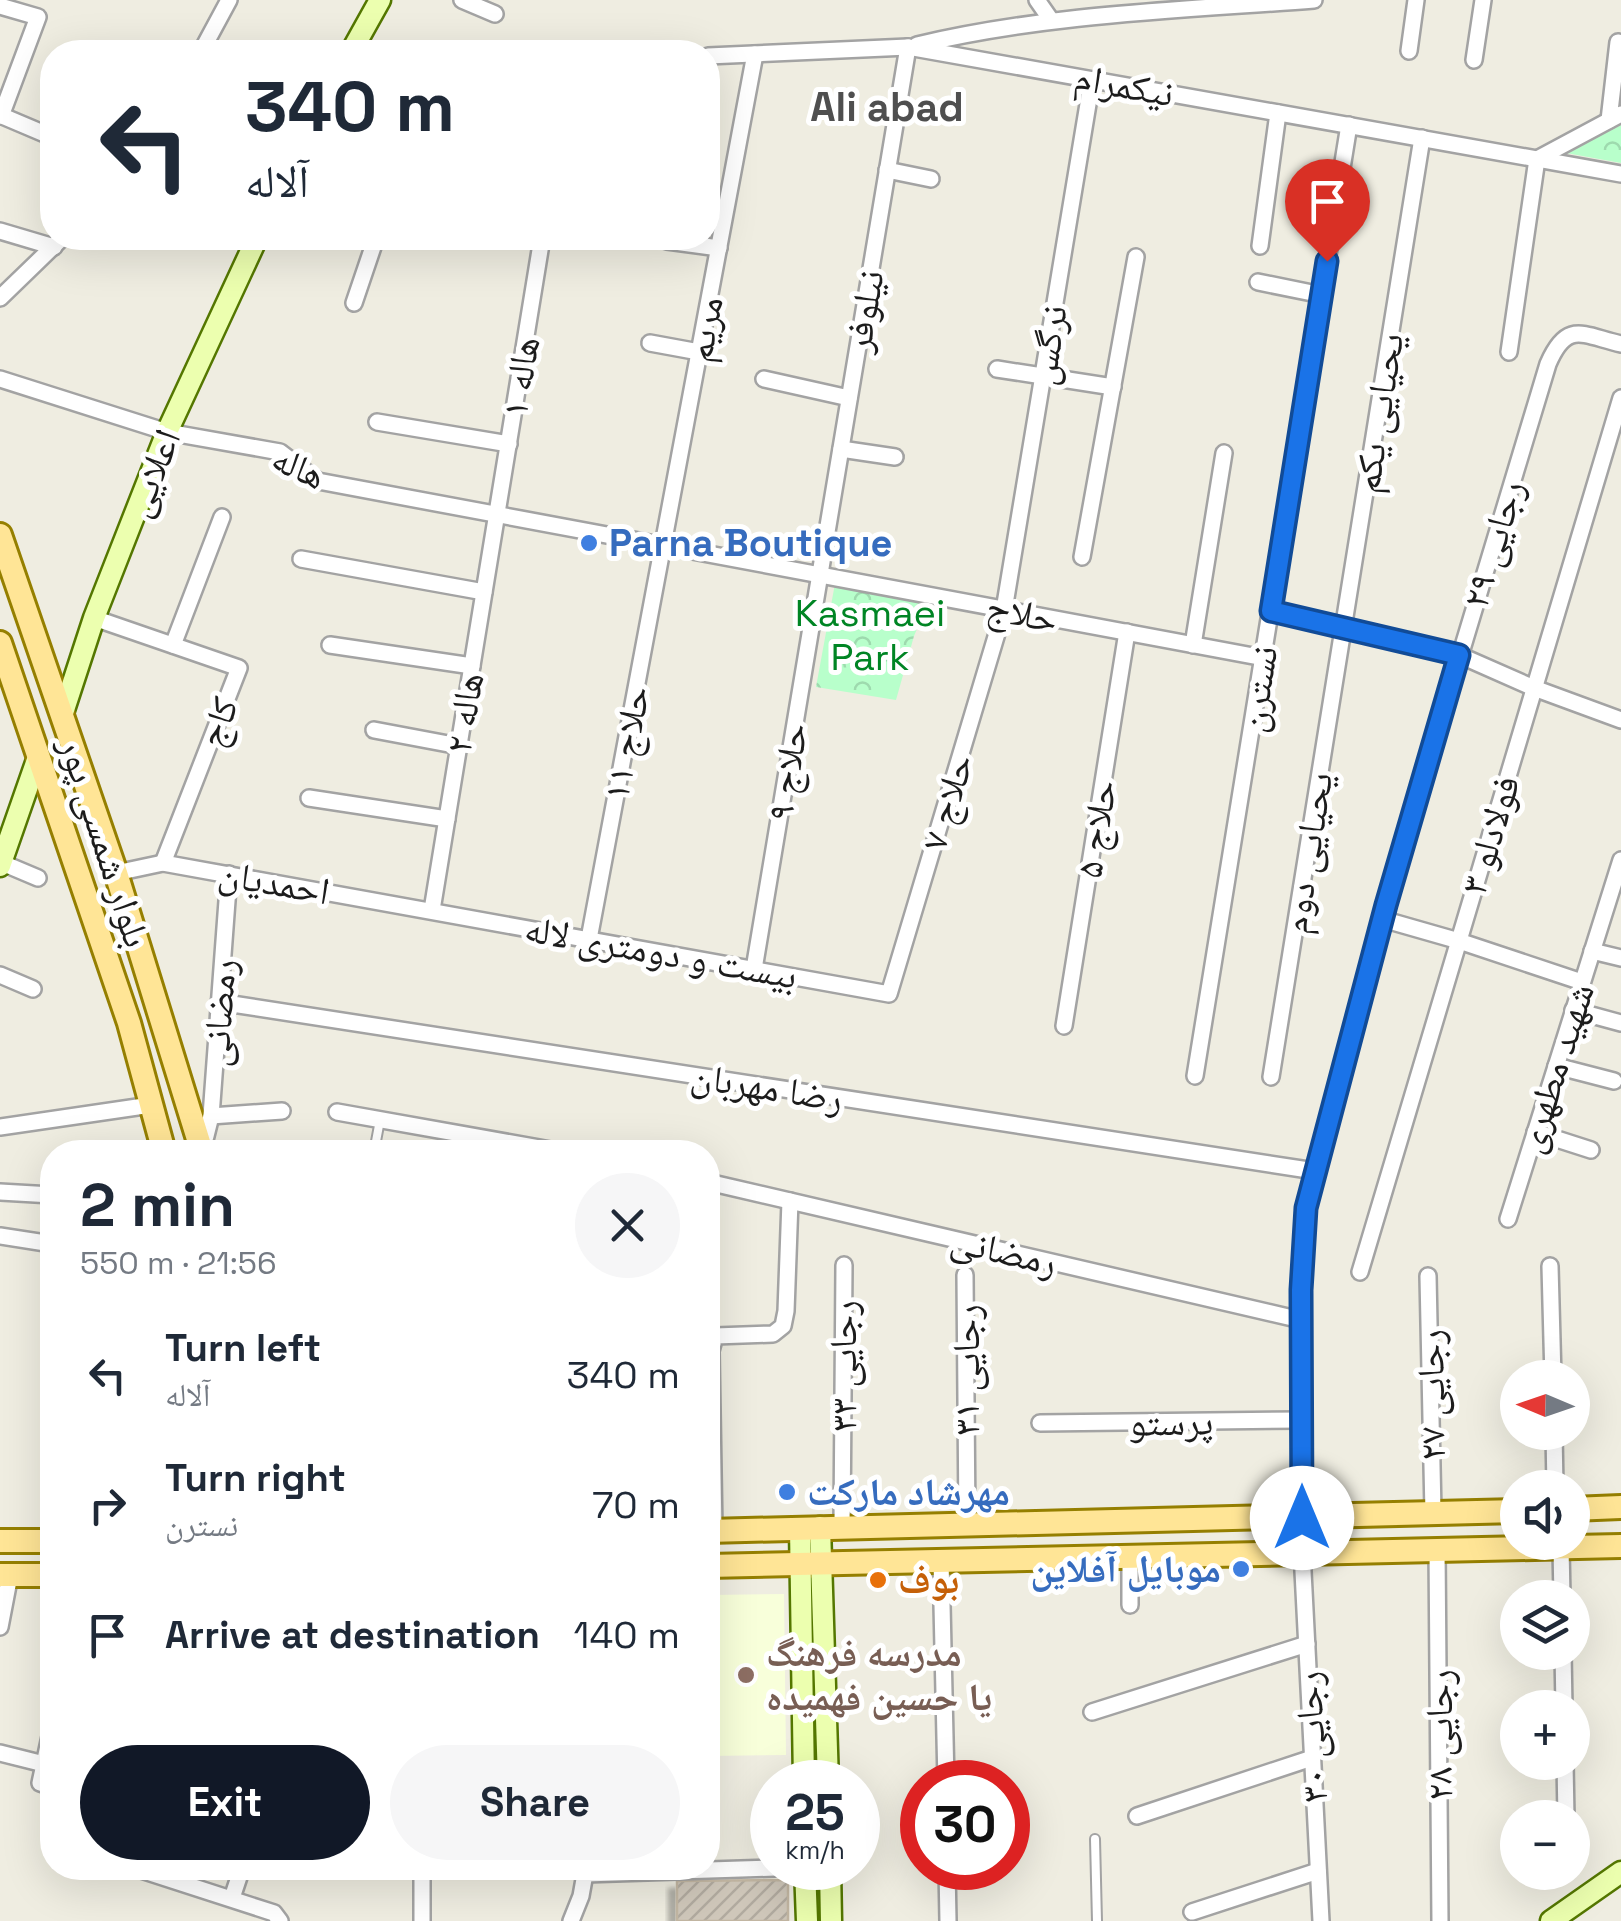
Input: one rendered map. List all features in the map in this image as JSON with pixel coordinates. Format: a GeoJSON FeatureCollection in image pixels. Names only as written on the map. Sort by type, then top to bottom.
{"type":"FeatureCollection","features":[{"type":"Feature","properties":{"kind":"main road","name":"بلوار شمسی پور"},"geometry":{"type":"LineString","coordinates":[[0,534],[116,873],[198,1140]]}},
{"type":"Feature","properties":{"kind":"main road","name":"بلوار شمسی پور"},"geometry":{"type":"LineString","coordinates":[[0,643],[129,1023],[161,1140]]}},
{"type":"Feature","properties":{"kind":"main road"},"geometry":{"type":"LineString","coordinates":[[1590,1509],[1621,1508]]}},
{"type":"Feature","properties":{"kind":"main road"},"geometry":{"type":"LineString","coordinates":[[720,1531],[1500,1511]]}},
{"type":"Feature","properties":{"kind":"main road"},"geometry":{"type":"LineString","coordinates":[[0,1541],[40,1541]]}},
{"type":"Feature","properties":{"kind":"main road"},"geometry":{"type":"LineString","coordinates":[[1590,1547],[1621,1546]]}},
{"type":"Feature","properties":{"kind":"main road"},"geometry":{"type":"LineString","coordinates":[[720,1566],[1500,1548]]}},
{"type":"Feature","properties":{"kind":"main road"},"geometry":{"type":"LineString","coordinates":[[5,1576],[40,1575]]}},
{"type":"Feature","properties":{"kind":"street"},"geometry":{"type":"LineString","coordinates":[[207,40],[229,0]]}},
{"type":"Feature","properties":{"kind":"street"},"geometry":{"type":"LineString","coordinates":[[358,40],[380,0]]}},
{"type":"Feature","properties":{"kind":"street"},"geometry":{"type":"LineString","coordinates":[[462,0],[495,14]]}},
{"type":"Feature","properties":{"kind":"street"},"geometry":{"type":"LineString","coordinates":[[1038,0],[1051,20]]}},
{"type":"Feature","properties":{"kind":"street"},"geometry":{"type":"LineString","coordinates":[[908,47],[1051,20],[1169,6],[1314,0]]}},
{"type":"Feature","properties":{"kind":"street"},"geometry":{"type":"LineString","coordinates":[[1409,51],[1416,0]]}},
{"type":"Feature","properties":{"kind":"street"},"geometry":{"type":"LineString","coordinates":[[1474,60],[1482,0]]}},
{"type":"Feature","properties":{"kind":"street"},"geometry":{"type":"LineString","coordinates":[[0,6],[38,18],[0,116],[40,132]]}},
{"type":"Feature","properties":{"kind":"street"},"geometry":{"type":"LineString","coordinates":[[1509,352],[1537,159],[1615,117],[1618,42]]}},
{"type":"Feature","properties":{"kind":"street","name":"نیکمرام"},"geometry":{"type":"LineString","coordinates":[[720,56],[908,47],[1621,174]]}},
{"type":"Feature","properties":{"kind":"street","name":"نیلوفر"},"geometry":{"type":"LineString","coordinates":[[820,575],[908,47]]}},
{"type":"Feature","properties":{"kind":"street","name":"مریم"},"geometry":{"type":"LineString","coordinates":[[720,243],[756,54]]}},
{"type":"Feature","properties":{"kind":"street","name":"نرگس"},"geometry":{"type":"LineString","coordinates":[[1004,610],[1092,80]]}},
{"type":"Feature","properties":{"kind":"street"},"geometry":{"type":"LineString","coordinates":[[1260,246],[1278,112]]}},
{"type":"Feature","properties":{"kind":"street","name":"نسترن"},"geometry":{"type":"LineString","coordinates":[[1195,1076],[1348,125]]}},
{"type":"Feature","properties":{"kind":"street","name":"یحیایی یکم"},"geometry":{"type":"LineString","coordinates":[[1343,628],[1422,138]]}},
{"type":"Feature","properties":{"kind":"street"},"geometry":{"type":"LineString","coordinates":[[887,170],[931,179]]}},
{"type":"Feature","properties":{"kind":"street"},"geometry":{"type":"LineString","coordinates":[[0,231],[40,239]]}},
{"type":"Feature","properties":{"kind":"street"},"geometry":{"type":"LineString","coordinates":[[0,298],[50,250]]}},
{"type":"Feature","properties":{"kind":"street","name":"اعلایی"},"geometry":{"type":"LineString","coordinates":[[62,716],[94,618],[167,432],[251,250]]}},
{"type":"Feature","properties":{"kind":"street"},"geometry":{"type":"LineString","coordinates":[[354,303],[372,250]]}},
{"type":"Feature","properties":{"kind":"street","name":"هاله ۱"},"geometry":{"type":"LineString","coordinates":[[497,516],[540,250]]}},
{"type":"Feature","properties":{"kind":"street","name":"مریم"},"geometry":{"type":"LineString","coordinates":[[663,546],[719,250]]}},
{"type":"Feature","properties":{"kind":"street"},"geometry":{"type":"LineString","coordinates":[[1082,556],[1136,257]]}},
{"type":"Feature","properties":{"kind":"street"},"geometry":{"type":"LineString","coordinates":[[1258,282],[1322,295]]}},
{"type":"Feature","properties":{"kind":"street","name":"رجایی ۲۹"},"geometry":{"type":"LineString","coordinates":[[1302,1518],[1306,1208],[1382,919],[1548,364],[1556,346],[1573,333],[1621,344]]}},
{"type":"Feature","properties":{"kind":"street"},"geometry":{"type":"LineString","coordinates":[[650,344],[700,352]]}},
{"type":"Feature","properties":{"kind":"street"},"geometry":{"type":"LineString","coordinates":[[997,369],[1113,387]]}},
{"type":"Feature","properties":{"kind":"street","name":"هاله"},"geometry":{"type":"LineString","coordinates":[[0,379],[167,432],[280,452],[318,481],[663,546]]}},
{"type":"Feature","properties":{"kind":"street"},"geometry":{"type":"LineString","coordinates":[[764,379],[849,398]]}},
{"type":"Feature","properties":{"kind":"street","name":"فولادلو ۳"},"geometry":{"type":"LineString","coordinates":[[1360,1272],[1621,398]]}},
{"type":"Feature","properties":{"kind":"street"},"geometry":{"type":"LineString","coordinates":[[377,422],[508,444]]}},
{"type":"Feature","properties":{"kind":"street"},"geometry":{"type":"LineString","coordinates":[[840,449],[894,457]]}},
{"type":"Feature","properties":{"kind":"street"},"geometry":{"type":"LineString","coordinates":[[1192,645],[1224,453]]}},
{"type":"Feature","properties":{"kind":"street","name":"هاله ۲"},"geometry":{"type":"LineString","coordinates":[[432,910],[497,516]]}},
{"type":"Feature","properties":{"kind":"street"},"geometry":{"type":"LineString","coordinates":[[174,645],[222,517]]}},
{"type":"Feature","properties":{"kind":"street","name":"حلاج"},"geometry":{"type":"LineString","coordinates":[[663,546],[1264,658]]}},
{"type":"Feature","properties":{"kind":"street","name":"حلاج ۱۱"},"geometry":{"type":"LineString","coordinates":[[589,939],[663,546]]}},
{"type":"Feature","properties":{"kind":"street"},"geometry":{"type":"LineString","coordinates":[[301,558],[484,592]]}},
{"type":"Feature","properties":{"kind":"street","name":"حلاج ۹"},"geometry":{"type":"LineString","coordinates":[[754,969],[820,575]]}},
{"type":"Feature","properties":{"kind":"street","name":"حلاج ۷"},"geometry":{"type":"LineString","coordinates":[[890,994],[1004,610]]}},
{"type":"Feature","properties":{"kind":"street"},"geometry":{"type":"LineString","coordinates":[[1271,611],[1459,655],[1621,720]]}},
{"type":"Feature","properties":{"kind":"street","name":"کاج"},"geometry":{"type":"LineString","coordinates":[[94,618],[239,668],[163,862]]}},
{"type":"Feature","properties":{"kind":"street","name":"یحیایی دوم"},"geometry":{"type":"LineString","coordinates":[[1271,1077],[1343,628]]}},
{"type":"Feature","properties":{"kind":"street","name":"حلاج ۵"},"geometry":{"type":"LineString","coordinates":[[1064,1026],[1127,632]]}},
{"type":"Feature","properties":{"kind":"street"},"geometry":{"type":"LineString","coordinates":[[330,645],[472,666]]}},
{"type":"Feature","properties":{"kind":"street"},"geometry":{"type":"LineString","coordinates":[[374,730],[459,746]]}},
{"type":"Feature","properties":{"kind":"street"},"geometry":{"type":"LineString","coordinates":[[38,757],[0,863],[38,878]]}},
{"type":"Feature","properties":{"kind":"street"},"geometry":{"type":"LineString","coordinates":[[309,798],[447,820]]}},
{"type":"Feature","properties":{"kind":"street","name":"شهید مطهری"},"geometry":{"type":"LineString","coordinates":[[1508,1219],[1592,951],[1617,885],[1621,860]]}},
{"type":"Feature","properties":{"kind":"street","name":"احمدیان"},"geometry":{"type":"LineString","coordinates":[[116,873],[163,862],[432,910]]}},
{"type":"Feature","properties":{"kind":"street","name":"رمضانی"},"geometry":{"type":"LineString","coordinates":[[205,1140],[211,1116],[228,874]]}},
{"type":"Feature","properties":{"kind":"street","name":"بیست و دومتری لاله"},"geometry":{"type":"LineString","coordinates":[[432,910],[890,994]]}},
{"type":"Feature","properties":{"kind":"street"},"geometry":{"type":"LineString","coordinates":[[1382,919],[1582,982]]}},
{"type":"Feature","properties":{"kind":"street"},"geometry":{"type":"LineString","coordinates":[[1592,951],[1621,958]]}},
{"type":"Feature","properties":{"kind":"street"},"geometry":{"type":"LineString","coordinates":[[0,975],[33,989]]}},
{"type":"Feature","properties":{"kind":"street","name":"رضا مهربان"},"geometry":{"type":"LineString","coordinates":[[219,1002],[1315,1171]]}},
{"type":"Feature","properties":{"kind":"street"},"geometry":{"type":"LineString","coordinates":[[1574,1010],[1621,1022]]}},
{"type":"Feature","properties":{"kind":"street"},"geometry":{"type":"LineString","coordinates":[[1556,1066],[1614,1081]]}},
{"type":"Feature","properties":{"kind":"street"},"geometry":{"type":"LineString","coordinates":[[0,1127],[151,1106]]}},
{"type":"Feature","properties":{"kind":"street"},"geometry":{"type":"LineString","coordinates":[[211,1116],[282,1111]]}},
{"type":"Feature","properties":{"kind":"street"},"geometry":{"type":"LineString","coordinates":[[337,1112],[476,1140]]}},
{"type":"Feature","properties":{"kind":"street"},"geometry":{"type":"LineString","coordinates":[[1535,1132],[1591,1150]]}},
{"type":"Feature","properties":{"kind":"street","name":"رمضانی"},"geometry":{"type":"LineString","coordinates":[[720,1185],[1302,1320]]}},
{"type":"Feature","properties":{"kind":"street"},"geometry":{"type":"LineString","coordinates":[[0,1192],[40,1194]]}},
{"type":"Feature","properties":{"kind":"street"},"geometry":{"type":"LineString","coordinates":[[720,1336],[773,1334],[783,1326],[790,1201]]}},
{"type":"Feature","properties":{"kind":"street"},"geometry":{"type":"LineString","coordinates":[[0,1236],[40,1242]]}},
{"type":"Feature","properties":{"kind":"street","name":"رجایی ۳۳"},"geometry":{"type":"LineString","coordinates":[[821,1527],[844,1265]]}},
{"type":"Feature","properties":{"kind":"street"},"geometry":{"type":"LineString","coordinates":[[1550,1266],[1553,1360]]}},
{"type":"Feature","properties":{"kind":"street","name":"رجایی ۳۱"},"geometry":{"type":"LineString","coordinates":[[965,1275],[967,1525]]}},
{"type":"Feature","properties":{"kind":"street","name":"رجایی ۲۷"},"geometry":{"type":"LineString","coordinates":[[1428,1276],[1433,1513]]}},
{"type":"Feature","properties":{"kind":"street","name":"پرستو"},"geometry":{"type":"LineString","coordinates":[[1040,1424],[1301,1420]]}},
{"type":"Feature","properties":{"kind":"street"},"geometry":{"type":"LineString","coordinates":[[805,1760],[812,1562],[821,1527]]}},
{"type":"Feature","properties":{"kind":"street","name":"رجایی ۲۸"},"geometry":{"type":"LineString","coordinates":[[1438,1549],[1440,1921]]}},
{"type":"Feature","properties":{"kind":"street","name":"رجایی ۳۰"},"geometry":{"type":"LineString","coordinates":[[1302,1552],[1321,1921]]}},
{"type":"Feature","properties":{"kind":"street"},"geometry":{"type":"LineString","coordinates":[[1130,1556],[1130,1605]]}},
{"type":"Feature","properties":{"kind":"street"},"geometry":{"type":"LineString","coordinates":[[942,1560],[946,1760]]}},
{"type":"Feature","properties":{"kind":"street"},"geometry":{"type":"LineString","coordinates":[[812,1562],[826,1760]]}},
{"type":"Feature","properties":{"kind":"street"},"geometry":{"type":"LineString","coordinates":[[0,1627],[5,1576]]}},
{"type":"Feature","properties":{"kind":"street"},"geometry":{"type":"LineString","coordinates":[[1092,1712],[1307,1644]]}},
{"type":"Feature","properties":{"kind":"street"},"geometry":{"type":"LineString","coordinates":[[0,1754],[40,1763]]}},
{"type":"Feature","properties":{"kind":"street"},"geometry":{"type":"LineString","coordinates":[[1137,1816],[1312,1758]]}},
{"type":"Feature","properties":{"kind":"street"},"geometry":{"type":"LineString","coordinates":[[720,1869],[750,1868]]}},
{"type":"Feature","properties":{"kind":"street"},"geometry":{"type":"LineString","coordinates":[[1192,1912],[1318,1871]]}},
{"type":"Feature","properties":{"kind":"street"},"geometry":{"type":"LineString","coordinates":[[1552,1921],[1621,1872]]}},
{"type":"Feature","properties":{"kind":"street"},"geometry":{"type":"LineString","coordinates":[[174,1880],[274,1912],[280,1921]]}},
{"type":"Feature","properties":{"kind":"street"},"geometry":{"type":"LineString","coordinates":[[232,1898],[238,1880]]}},
{"type":"Feature","properties":{"kind":"street"},"geometry":{"type":"LineString","coordinates":[[422,1880],[422,1921]]}},
{"type":"Feature","properties":{"kind":"street"},"geometry":{"type":"LineString","coordinates":[[572,1921],[583,1880]]}},
{"type":"Feature","properties":{"kind":"street"},"geometry":{"type":"LineString","coordinates":[[806,1890],[807,1921]]}},
{"type":"Feature","properties":{"kind":"street"},"geometry":{"type":"LineString","coordinates":[[830,1890],[831,1921]]}},
{"type":"Feature","properties":{"kind":"street"},"geometry":{"type":"LineString","coordinates":[[947,1890],[948,1921]]}},
{"type":"Feature","properties":{"kind":"lane"},"geometry":{"type":"LineString","coordinates":[[376,1140],[380,1120]]}},
{"type":"Feature","properties":{"kind":"lane"},"geometry":{"type":"LineString","coordinates":[[1096,1839],[1097,1921]]}},
{"type":"Feature","properties":{"kind":"shaded area","name":"مدرسه فرهنگ یا حسین فهمیده"},"geometry":{"type":"Polygon","coordinates":[[[784,1594],[786,1755],[720,1756],[720,1595],[784,1594]]]}},
{"type":"Feature","properties":{"kind":"green space"},"geometry":{"type":"Polygon","coordinates":[[[1621,125],[1621,163],[1566,153],[1621,125]]]}},
{"type":"Feature","properties":{"kind":"green space","name":"Kasmaei Park"},"geometry":{"type":"Polygon","coordinates":[[[836,578],[931,596],[914,636],[896,700],[816,687],[836,578]]]}},
{"type":"Feature","properties":{"kind":"building"},"geometry":{"type":"Polygon","coordinates":[[[750,1880],[750,1890],[788,1890],[788,1921],[677,1921],[677,1881],[750,1880]]]}},
{"type":"Feature","properties":{"kind":"place","name":"Parna Boutique"},"geometry":{"type":"Point","coordinates":[589,543]}},
{"type":"Feature","properties":{"kind":"place","name":"مهرشاد مارکت"},"geometry":{"type":"Point","coordinates":[787,1492]}},
{"type":"Feature","properties":{"kind":"place","name":"موبایل آفلاین"},"geometry":{"type":"Point","coordinates":[1241,1569]}},
{"type":"Feature","properties":{"kind":"place","name":"بوف"},"geometry":{"type":"Point","coordinates":[878,1580]}},
{"type":"Feature","properties":{"kind":"place","name":"مدرسه فرهنگ یا حسین فهمیده"},"geometry":{"type":"Point","coordinates":[746,1675]}},
{"type":"Feature","properties":{"kind":"district","name":"Ali abad"},"geometry":{"type":"Point","coordinates":[887,107]}},
{"type":"Feature","properties":{"kind":"route"},"geometry":{"type":"LineString","coordinates":[[1302,1518],[1301,1290],[1306,1208],[1386,905],[1459,655],[1271,611],[1327,261]]}}]}
